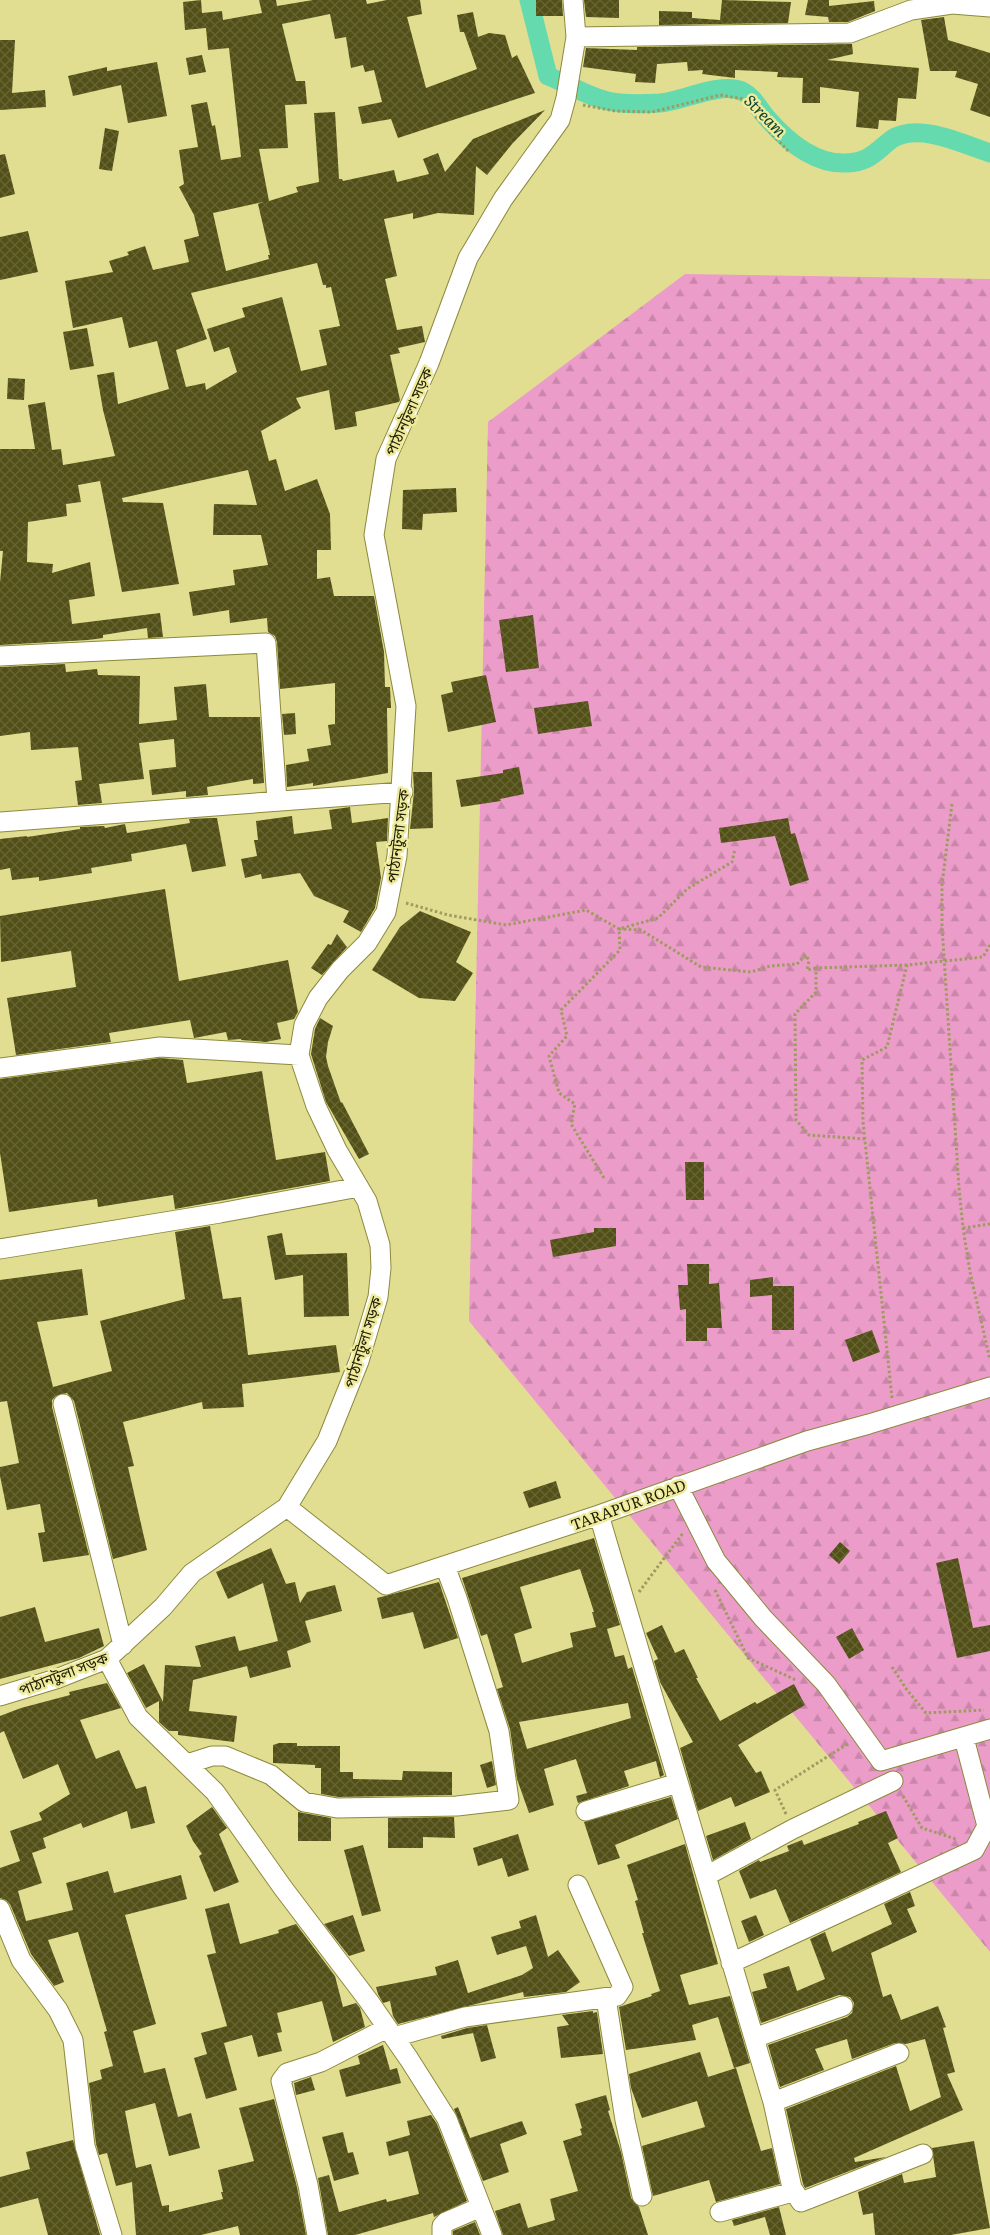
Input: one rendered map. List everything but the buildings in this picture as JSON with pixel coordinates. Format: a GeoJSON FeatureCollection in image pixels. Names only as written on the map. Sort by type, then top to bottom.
{"type":"FeatureCollection","features":[{"type":"Feature","properties":{"kind":"street","name":"পাঠানটুলা সড়ক"},"geometry":{"type":"LineString","coordinates":[[0,1696],[56,1679],[107,1659],[164,1607],[192,1573],[287,1506],[327,1441],[360,1361],[378,1297],[381,1268],[380,1245],[367,1201],[337,1150],[316,1106],[299,1055],[304,1025],[318,998],[340,970],[367,943],[386,912],[397,856],[403,792],[406,706],[374,535],[386,459],[429,362],[468,258],[503,199],[560,120],[566,98],[576,37],[574,0]]}},
{"type":"Feature","properties":{"kind":"street"},"geometry":{"type":"LineString","coordinates":[[576,37],[850,33],[913,5],[952,4],[990,7]]}},
{"type":"Feature","properties":{"kind":"street"},"geometry":{"type":"LineString","coordinates":[[0,656],[266,643],[276,801]]}},
{"type":"Feature","properties":{"kind":"street"},"geometry":{"type":"LineString","coordinates":[[0,822],[403,792]]}},
{"type":"Feature","properties":{"kind":"street"},"geometry":{"type":"LineString","coordinates":[[0,1068],[160,1047],[299,1055]]}},
{"type":"Feature","properties":{"kind":"street"},"geometry":{"type":"LineString","coordinates":[[0,1249],[359,1188]]}},
{"type":"Feature","properties":{"kind":"street","name":"TARAPUR ROAD"},"geometry":{"type":"LineString","coordinates":[[287,1506],[386,1585],[599,1515],[807,1440],[894,1416],[990,1386]]}},
{"type":"Feature","properties":{"kind":"street"},"geometry":{"type":"LineString","coordinates":[[63,1404],[123,1645]]}},
{"type":"Feature","properties":{"kind":"street"},"geometry":{"type":"LineString","coordinates":[[678,1486],[716,1560],[763,1618],[826,1684],[881,1761],[990,1729]]}},
{"type":"Feature","properties":{"kind":"street"},"geometry":{"type":"LineString","coordinates":[[599,1515],[773,2102],[792,2188],[801,2202],[924,2154]]}},
{"type":"Feature","properties":{"kind":"street"},"geometry":{"type":"LineString","coordinates":[[187,1764],[212,1756],[225,1756],[271,1775],[304,1802],[337,1808],[458,1806],[509,1800],[499,1731],[445,1566]]}},
{"type":"Feature","properties":{"kind":"street"},"geometry":{"type":"LineString","coordinates":[[107,1659],[138,1717],[215,1792],[283,1888],[390,2032],[447,2119],[492,2235]]}},
{"type":"Feature","properties":{"kind":"street"},"geometry":{"type":"LineString","coordinates":[[732,1963],[974,1850],[987,1826],[964,1738]]}},
{"type":"Feature","properties":{"kind":"street"},"geometry":{"type":"LineString","coordinates":[[706,1876],[793,1830],[893,1781]]}},
{"type":"Feature","properties":{"kind":"street"},"geometry":{"type":"LineString","coordinates":[[586,1811],[678,1783]]}},
{"type":"Feature","properties":{"kind":"street"},"geometry":{"type":"LineString","coordinates":[[317,2235],[308,2185],[281,2081],[287,2073],[321,2062],[390,2032],[465,2017],[617,1996],[623,1987],[578,1885]]}},
{"type":"Feature","properties":{"kind":"street"},"geometry":{"type":"LineString","coordinates":[[0,1909],[21,1960],[58,2010],[73,2040],[85,2146],[112,2235]]}},
{"type":"Feature","properties":{"kind":"street"},"geometry":{"type":"LineString","coordinates":[[606,1998],[625,2120],[642,2196]]}},
{"type":"Feature","properties":{"kind":"street"},"geometry":{"type":"LineString","coordinates":[[754,2038],[843,2006]]}},
{"type":"Feature","properties":{"kind":"street"},"geometry":{"type":"LineString","coordinates":[[773,2102],[899,2053]]}},
{"type":"Feature","properties":{"kind":"street"},"geometry":{"type":"LineString","coordinates":[[720,2212],[789,2193],[792,2188]]}},
{"type":"Feature","properties":{"kind":"street"},"geometry":{"type":"LineString","coordinates":[[442,2235],[442,2226],[446,2222],[481,2208]]}},
{"type":"Feature","properties":{"kind":"path"},"geometry":{"type":"LineString","coordinates":[[566,98],[583,105],[615,111],[652,112],[720,95],[744,99],[754,115],[790,153]]}},
{"type":"Feature","properties":{"kind":"path"},"geometry":{"type":"LineString","coordinates":[[952,804],[942,885],[944,963],[959,1188],[970,1272],[990,1360]]}},
{"type":"Feature","properties":{"kind":"path"},"geometry":{"type":"LineString","coordinates":[[619,929],[658,918],[687,889],[732,862],[735,849]]}},
{"type":"Feature","properties":{"kind":"path"},"geometry":{"type":"LineString","coordinates":[[389,898],[448,915],[506,925],[586,910],[619,929],[642,930],[700,967],[751,972],[770,966],[797,964],[806,955],[809,960],[808,970],[816,968],[944,963],[983,957],[990,945]]}},
{"type":"Feature","properties":{"kind":"path"},"geometry":{"type":"LineString","coordinates":[[604,1178],[571,1124],[575,1104],[558,1093],[549,1056],[567,1036],[561,1010],[620,950],[619,929]]}},
{"type":"Feature","properties":{"kind":"path"},"geometry":{"type":"LineString","coordinates":[[894,1416],[865,1139],[862,1060],[887,1047],[906,965]]}},
{"type":"Feature","properties":{"kind":"path"},"geometry":{"type":"LineString","coordinates":[[816,968],[816,992],[795,1014],[796,1120],[809,1135],[865,1139]]}},
{"type":"Feature","properties":{"kind":"path"},"geometry":{"type":"LineString","coordinates":[[963,1228],[990,1224]]}},
{"type":"Feature","properties":{"kind":"path"},"geometry":{"type":"LineString","coordinates":[[626,1608],[685,1531]]}},
{"type":"Feature","properties":{"kind":"path"},"geometry":{"type":"LineString","coordinates":[[712,1582],[748,1658],[800,1682]]}},
{"type":"Feature","properties":{"kind":"path"},"geometry":{"type":"LineString","coordinates":[[892,1667],[907,1690],[926,1713],[990,1710]]}},
{"type":"Feature","properties":{"kind":"path"},"geometry":{"type":"LineString","coordinates":[[793,1830],[775,1790],[850,1742],[846,1735]]}},
{"type":"Feature","properties":{"kind":"path"},"geometry":{"type":"LineString","coordinates":[[893,1781],[922,1828],[976,1846]]}},
{"type":"Feature","properties":{"kind":"green space"},"geometry":{"type":"Polygon","coordinates":[[[685,274],[990,279],[990,1952],[469,1321],[488,422],[685,274]]]}},
{"type":"Feature","properties":{"kind":"waterway","name":"Stream"},"geometry":{"type":"LineString","coordinates":[[529,0],[548,76],[597,98],[617,103],[660,103],[712,90],[733,89],[742,91],[750,96],[783,135],[802,150],[813,156],[835,163],[861,161],[892,139],[903,134],[915,133],[941,136],[990,153]]}}]}
